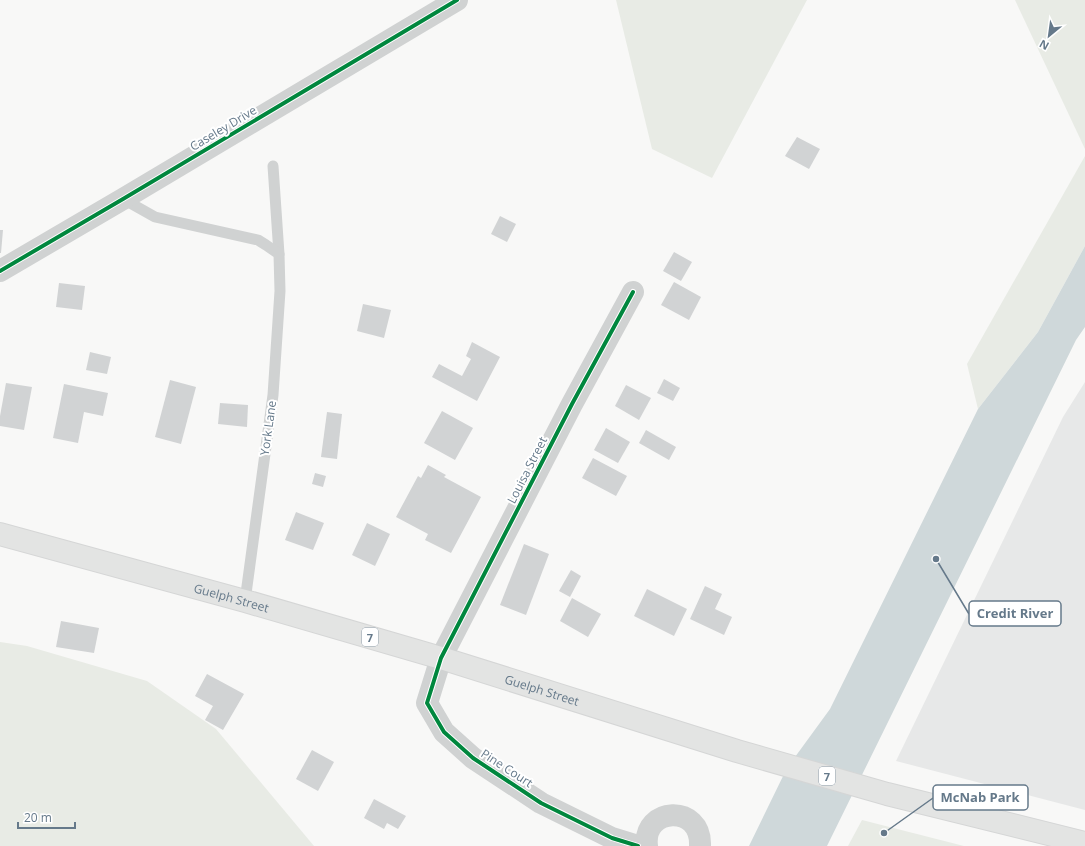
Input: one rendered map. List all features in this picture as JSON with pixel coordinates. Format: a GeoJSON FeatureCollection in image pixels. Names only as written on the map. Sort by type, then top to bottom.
{"type":"FeatureCollection","features":[{"type":"Feature","properties":{"kind":"main road","name":"Guelph Street"},"geometry":{"type":"LineString","coordinates":[[0,534],[245,601],[441,658],[737,751],[887,794],[1085,843]]}},
{"type":"Feature","properties":{"kind":"street","name":"Caseley Drive"},"geometry":{"type":"LineString","coordinates":[[0,271],[457,0]]}},
{"type":"Feature","properties":{"kind":"street","name":"Louisa Street"},"geometry":{"type":"LineString","coordinates":[[441,658],[572,404],[633,292]]}},
{"type":"Feature","properties":{"kind":"street","name":"Pine Court"},"geometry":{"type":"LineString","coordinates":[[441,658],[427,703],[444,732],[473,758],[541,803],[612,838],[638,846]]}},
{"type":"Feature","properties":{"kind":"street"},"geometry":{"type":"LineString","coordinates":[[647,846],[648,832],[653,824],[668,815],[676,815],[685,818],[692,823],[700,838],[700,846]]}},
{"type":"Feature","properties":{"kind":"lane","name":"York Lane"},"geometry":{"type":"LineString","coordinates":[[245,601],[273,395],[280,291],[273,166]]}},
{"type":"Feature","properties":{"kind":"lane"},"geometry":{"type":"LineString","coordinates":[[123,199],[155,217],[258,240],[279,254]]}},
{"type":"Feature","properties":{"kind":"shaded area"},"geometry":{"type":"Polygon","coordinates":[[[616,0],[807,0],[712,178],[652,149],[616,0]]]}},
{"type":"Feature","properties":{"kind":"shaded area"},"geometry":{"type":"Polygon","coordinates":[[[1015,0],[1085,0],[1085,149],[1015,0]]]}},
{"type":"Feature","properties":{"kind":"shaded area"},"geometry":{"type":"Polygon","coordinates":[[[1085,156],[1085,246],[1038,332],[978,409],[967,364],[1085,156]]]}},
{"type":"Feature","properties":{"kind":"shaded area"},"geometry":{"type":"Polygon","coordinates":[[[1085,246],[1085,327],[1076,340],[827,846],[749,846],[787,768],[830,709],[978,409],[1038,332],[1085,246]]]}},
{"type":"Feature","properties":{"kind":"shaded area"},"geometry":{"type":"Polygon","coordinates":[[[1085,382],[1085,810],[896,761],[1063,417],[1085,382]]]}},
{"type":"Feature","properties":{"kind":"shaded area"},"geometry":{"type":"Polygon","coordinates":[[[0,642],[27,646],[147,681],[216,729],[314,846],[0,846],[0,642]]]}},
{"type":"Feature","properties":{"kind":"shaded area"},"geometry":{"type":"Polygon","coordinates":[[[862,820],[964,846],[848,846],[862,820]]]}},
{"type":"Feature","properties":{"kind":"building"},"geometry":{"type":"Polygon","coordinates":[[[797,137],[820,149],[809,169],[785,156],[797,137]]]}},
{"type":"Feature","properties":{"kind":"building"},"geometry":{"type":"Polygon","coordinates":[[[500,216],[516,224],[507,242],[491,234],[500,216]]]}},
{"type":"Feature","properties":{"kind":"building"},"geometry":{"type":"Polygon","coordinates":[[[0,230],[3,230],[1,253],[0,253],[0,230]]]}},
{"type":"Feature","properties":{"kind":"building"},"geometry":{"type":"Polygon","coordinates":[[[674,252],[692,262],[681,281],[663,271],[674,252]]]}},
{"type":"Feature","properties":{"kind":"building"},"geometry":{"type":"Polygon","coordinates":[[[674,282],[701,297],[689,320],[661,305],[674,282]]]}},
{"type":"Feature","properties":{"kind":"building"},"geometry":{"type":"Polygon","coordinates":[[[59,283],[85,286],[82,310],[56,307],[59,283]]]}},
{"type":"Feature","properties":{"kind":"building"},"geometry":{"type":"Polygon","coordinates":[[[363,304],[391,310],[384,338],[357,331],[363,304]]]}},
{"type":"Feature","properties":{"kind":"building"},"geometry":{"type":"Polygon","coordinates":[[[472,342],[500,357],[477,401],[432,377],[439,364],[462,376],[471,359],[466,356],[472,342]]]}},
{"type":"Feature","properties":{"kind":"building"},"geometry":{"type":"Polygon","coordinates":[[[90,352],[111,357],[107,374],[86,370],[90,352]]]}},
{"type":"Feature","properties":{"kind":"building"},"geometry":{"type":"Polygon","coordinates":[[[664,379],[680,388],[673,401],[657,393],[664,379]]]}},
{"type":"Feature","properties":{"kind":"building"},"geometry":{"type":"Polygon","coordinates":[[[170,380],[196,387],[181,444],[155,437],[170,380]]]}},
{"type":"Feature","properties":{"kind":"building"},"geometry":{"type":"Polygon","coordinates":[[[6,383],[32,387],[24,430],[0,426],[0,416],[6,383]]]}},
{"type":"Feature","properties":{"kind":"building"},"geometry":{"type":"Polygon","coordinates":[[[64,384],[108,393],[103,416],[84,412],[78,443],[53,438],[64,384]]]}},
{"type":"Feature","properties":{"kind":"building"},"geometry":{"type":"Polygon","coordinates":[[[626,385],[651,398],[639,420],[615,406],[626,385]]]}},
{"type":"Feature","properties":{"kind":"building"},"geometry":{"type":"Polygon","coordinates":[[[220,403],[248,405],[247,427],[218,424],[220,403]]]}},
{"type":"Feature","properties":{"kind":"building"},"geometry":{"type":"Polygon","coordinates":[[[442,411],[473,428],[455,460],[424,443],[442,411]]]}},
{"type":"Feature","properties":{"kind":"building"},"geometry":{"type":"Polygon","coordinates":[[[327,412],[342,414],[337,459],[321,457],[327,412]]]}},
{"type":"Feature","properties":{"kind":"building"},"geometry":{"type":"Polygon","coordinates":[[[606,428],[630,442],[618,463],[594,450],[606,428]]]}},
{"type":"Feature","properties":{"kind":"building"},"geometry":{"type":"Polygon","coordinates":[[[646,430],[676,447],[669,460],[639,443],[646,430]]]}},
{"type":"Feature","properties":{"kind":"building"},"geometry":{"type":"Polygon","coordinates":[[[593,458],[627,476],[616,496],[582,478],[593,458]]]}},
{"type":"Feature","properties":{"kind":"building"},"geometry":{"type":"Polygon","coordinates":[[[428,465],[446,475],[444,477],[481,497],[451,553],[425,540],[428,534],[396,517],[418,476],[421,478],[428,465]]]}},
{"type":"Feature","properties":{"kind":"building"},"geometry":{"type":"Polygon","coordinates":[[[315,473],[326,476],[323,487],[312,484],[315,473]]]}},
{"type":"Feature","properties":{"kind":"building"},"geometry":{"type":"Polygon","coordinates":[[[296,512],[324,523],[313,550],[285,540],[296,512]]]}},
{"type":"Feature","properties":{"kind":"building"},"geometry":{"type":"Polygon","coordinates":[[[367,523],[390,534],[375,566],[352,555],[367,523]]]}},
{"type":"Feature","properties":{"kind":"building"},"geometry":{"type":"Polygon","coordinates":[[[524,544],[549,554],[526,615],[500,605],[524,544]]]}},
{"type":"Feature","properties":{"kind":"building"},"geometry":{"type":"Polygon","coordinates":[[[571,570],[581,576],[570,597],[559,591],[571,570]]]}},
{"type":"Feature","properties":{"kind":"building"},"geometry":{"type":"Polygon","coordinates":[[[705,586],[722,594],[715,609],[732,617],[724,635],[690,619],[705,586]]]}},
{"type":"Feature","properties":{"kind":"building"},"geometry":{"type":"Polygon","coordinates":[[[647,589],[687,609],[674,636],[634,616],[647,589]]]}},
{"type":"Feature","properties":{"kind":"building"},"geometry":{"type":"Polygon","coordinates":[[[572,598],[601,614],[588,637],[560,621],[572,598]]]}},
{"type":"Feature","properties":{"kind":"building"},"geometry":{"type":"Polygon","coordinates":[[[61,621],[99,628],[94,653],[56,647],[61,621]]]}},
{"type":"Feature","properties":{"kind":"building"},"geometry":{"type":"Polygon","coordinates":[[[207,674],[244,694],[223,730],[205,720],[213,706],[195,696],[207,674]]]}},
{"type":"Feature","properties":{"kind":"building"},"geometry":{"type":"Polygon","coordinates":[[[312,750],[334,762],[318,791],[296,779],[312,750]]]}},
{"type":"Feature","properties":{"kind":"building"},"geometry":{"type":"Polygon","coordinates":[[[374,799],[406,816],[398,829],[387,823],[384,829],[364,818],[374,799]]]}},
{"type":"Feature","properties":{"kind":"cycle path"},"geometry":{"type":"LineString","coordinates":[[0,271],[457,0]]}},
{"type":"Feature","properties":{"kind":"cycle path"},"geometry":{"type":"LineString","coordinates":[[633,292],[572,404],[441,658],[427,703],[444,732],[473,758],[541,803],[612,838],[638,846]]}},
{"type":"Feature","properties":{"kind":"place","name":"Credit River"},"geometry":{"type":"Point","coordinates":[936,559]}},
{"type":"Feature","properties":{"kind":"place","name":"McNab Park"},"geometry":{"type":"Point","coordinates":[884,833]}}]}
